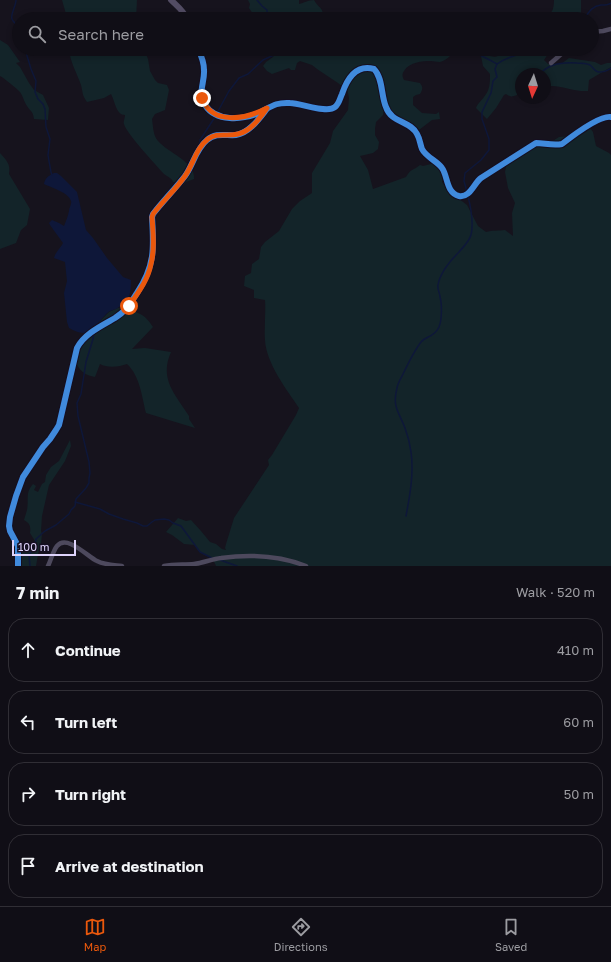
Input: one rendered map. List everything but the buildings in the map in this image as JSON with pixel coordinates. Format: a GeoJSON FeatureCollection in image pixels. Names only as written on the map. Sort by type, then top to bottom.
{"type":"FeatureCollection","features":[{"type":"Feature","properties":{"kind":"street"},"geometry":{"type":"LineString","coordinates":[[171,0],[183,12]]}},
{"type":"Feature","properties":{"kind":"street"},"geometry":{"type":"LineString","coordinates":[[599,31],[611,29]]}},
{"type":"Feature","properties":{"kind":"street"},"geometry":{"type":"LineString","coordinates":[[200,56],[204,70],[202,98],[205,106],[221,117],[228,118],[258,113],[274,104],[279,103],[301,104],[321,109],[332,109],[337,105],[351,76],[360,69],[374,69],[378,74],[385,107],[388,112],[414,130],[418,135],[422,149],[441,167],[451,190],[460,196],[468,194],[476,182],[481,178],[536,143],[562,144],[594,122],[611,117]]}},
{"type":"Feature","properties":{"kind":"street"},"geometry":{"type":"LineString","coordinates":[[551,63],[559,56]]}},
{"type":"Feature","properties":{"kind":"street"},"geometry":{"type":"LineString","coordinates":[[18,566],[18,546],[9,526],[12,513],[23,477],[59,425],[76,348],[83,339],[125,311],[142,287],[151,265],[153,248],[153,214],[186,176],[202,145],[207,140],[217,135],[237,134],[243,132],[258,120],[267,108]]}},
{"type":"Feature","properties":{"kind":"street"},"geometry":{"type":"LineString","coordinates":[[48,566],[57,546],[66,542],[72,544],[90,558],[110,565],[122,566]]}},
{"type":"Feature","properties":{"kind":"street"},"geometry":{"type":"LineString","coordinates":[[164,566],[175,564],[192,564],[220,558],[272,556],[306,566]]}},
{"type":"Feature","properties":{"kind":"shaded area"},"geometry":{"type":"Polygon","coordinates":[[[62,0],[137,0],[136,12],[65,12],[62,0]]]}},
{"type":"Feature","properties":{"kind":"shaded area"},"geometry":{"type":"Polygon","coordinates":[[[248,0],[299,0],[299,4],[314,0],[322,12],[252,12],[249,8],[250,4],[248,0]]]}},
{"type":"Feature","properties":{"kind":"shaded area"},"geometry":{"type":"Polygon","coordinates":[[[554,0],[581,0],[581,12],[551,12],[554,7],[554,0]]]}},
{"type":"Feature","properties":{"kind":"shaded area"},"geometry":{"type":"Polygon","coordinates":[[[0,40],[8,45],[12,51],[12,56],[16,56],[20,62],[16,63],[34,90],[43,95],[49,108],[48,120],[34,119],[20,92],[0,76],[0,40]]]}},
{"type":"Feature","properties":{"kind":"shaded area"},"geometry":{"type":"Polygon","coordinates":[[[70,56],[147,56],[150,71],[155,80],[158,83],[167,85],[169,90],[165,110],[155,114],[152,119],[155,136],[162,145],[186,162],[193,173],[194,179],[183,185],[173,182],[164,174],[136,142],[126,128],[124,123],[125,115],[120,113],[118,110],[111,94],[104,98],[87,102],[83,96],[81,85],[70,56]]]}},
{"type":"Feature","properties":{"kind":"shaded area"},"geometry":{"type":"Polygon","coordinates":[[[450,56],[440,62],[424,61],[412,64],[403,72],[404,80],[420,83],[422,87],[420,94],[413,97],[413,105],[422,113],[436,114],[439,112],[440,119],[432,120],[415,133],[396,120],[392,120],[384,109],[383,115],[376,122],[375,135],[379,142],[378,149],[373,153],[360,156],[368,170],[373,189],[406,177],[411,171],[420,165],[423,166],[435,163],[442,174],[442,182],[450,192],[467,205],[478,226],[486,232],[505,230],[513,236],[512,213],[515,203],[508,188],[505,172],[508,156],[514,155],[528,145],[551,142],[559,137],[570,136],[587,124],[593,132],[596,146],[611,155],[611,566],[216,566],[212,559],[200,552],[195,545],[184,544],[166,532],[178,518],[186,521],[191,520],[210,542],[226,550],[226,544],[234,518],[269,465],[268,460],[299,408],[283,385],[273,367],[266,349],[265,300],[254,298],[254,290],[244,286],[245,276],[251,273],[252,264],[259,259],[261,247],[265,242],[279,231],[292,209],[300,201],[312,193],[312,173],[330,143],[333,131],[348,110],[349,98],[347,88],[343,87],[312,65],[300,61],[297,63],[295,70],[291,70],[289,68],[272,74],[263,66],[273,57],[450,56]]]}},
{"type":"Feature","properties":{"kind":"shaded area"},"geometry":{"type":"Polygon","coordinates":[[[481,56],[547,56],[544,60],[548,64],[561,64],[569,58],[595,62],[601,65],[611,63],[611,67],[589,80],[588,91],[551,86],[551,68],[515,68],[515,96],[504,95],[487,119],[476,108],[487,92],[490,80],[490,74],[483,66],[481,56]]]}},
{"type":"Feature","properties":{"kind":"shaded area"},"geometry":{"type":"Polygon","coordinates":[[[0,153],[8,162],[9,174],[30,209],[27,225],[21,230],[16,243],[0,249],[0,153]]]}},
{"type":"Feature","properties":{"kind":"shaded area"},"geometry":{"type":"Polygon","coordinates":[[[118,308],[142,315],[153,327],[132,349],[145,348],[171,352],[167,370],[170,386],[195,428],[146,413],[138,381],[135,374],[127,364],[113,367],[100,364],[95,377],[84,373],[77,365],[79,350],[87,332],[109,312],[118,308]]]}},
{"type":"Feature","properties":{"kind":"shaded area"},"geometry":{"type":"Polygon","coordinates":[[[70,440],[71,446],[65,461],[49,485],[42,516],[41,544],[36,566],[22,566],[21,548],[27,545],[32,547],[35,541],[30,533],[30,525],[24,520],[27,510],[29,490],[33,484],[36,486],[34,490],[38,492],[42,484],[45,482],[46,475],[51,467],[59,461],[70,440]]]}},
{"type":"Feature","properties":{"kind":"water"},"geometry":{"type":"Polygon","coordinates":[[[54,173],[61,176],[77,192],[86,230],[123,277],[131,280],[130,294],[125,301],[118,308],[107,313],[95,327],[84,333],[69,328],[64,293],[67,281],[65,262],[54,258],[63,243],[49,223],[52,220],[64,226],[71,202],[67,195],[44,184],[47,177],[54,173]]]}},
{"type":"Feature","properties":{"kind":"waterway"},"geometry":{"type":"LineString","coordinates":[[12,12],[16,0]]}},
{"type":"Feature","properties":{"kind":"waterway"},"geometry":{"type":"LineString","coordinates":[[257,0],[267,10],[267,12]]}},
{"type":"Feature","properties":{"kind":"waterway"},"geometry":{"type":"LineString","coordinates":[[589,12],[595,7],[608,5],[611,3]]}},
{"type":"Feature","properties":{"kind":"waterway"},"geometry":{"type":"LineString","coordinates":[[27,56],[36,81],[35,92],[45,109],[46,127],[50,139],[48,155],[52,175]]}},
{"type":"Feature","properties":{"kind":"waterway"},"geometry":{"type":"LineString","coordinates":[[217,113],[229,91],[239,78],[248,74],[263,60],[272,56]]}},
{"type":"Feature","properties":{"kind":"waterway"},"geometry":{"type":"LineString","coordinates":[[483,56],[497,64]]}},
{"type":"Feature","properties":{"kind":"waterway"},"geometry":{"type":"LineString","coordinates":[[497,64],[514,56]]}},
{"type":"Feature","properties":{"kind":"waterway"},"geometry":{"type":"LineString","coordinates":[[548,68],[552,65],[562,63],[587,64],[599,72],[611,68]]}},
{"type":"Feature","properties":{"kind":"waterway"},"geometry":{"type":"LineString","coordinates":[[467,192],[464,181],[465,173],[481,160],[489,150],[489,139],[482,119],[482,112],[491,93],[493,81],[497,77],[495,69],[497,64]]}},
{"type":"Feature","properties":{"kind":"waterway"},"geometry":{"type":"LineString","coordinates":[[199,146],[200,140],[215,117]]}},
{"type":"Feature","properties":{"kind":"waterway"},"geometry":{"type":"LineString","coordinates":[[406,516],[411,484],[411,449],[395,400],[399,382],[416,349],[423,340],[435,333],[439,327],[441,320],[441,300],[438,288],[439,280],[446,267],[466,244],[471,235],[472,220],[468,196]]}},
{"type":"Feature","properties":{"kind":"waterway"},"geometry":{"type":"LineString","coordinates":[[30,566],[29,555],[34,548],[36,539],[69,514],[75,506],[76,499],[89,483],[89,462],[78,416],[77,403],[81,394],[86,362],[94,332]]}},
{"type":"Feature","properties":{"kind":"waterway"},"geometry":{"type":"LineString","coordinates":[[75,502],[100,509],[109,514],[143,526],[147,526],[155,520],[169,520],[181,526],[200,552],[212,558]]}},
{"type":"Feature","properties":{"kind":"waterway"},"geometry":{"type":"LineString","coordinates":[[220,560],[237,566]]}},
{"type":"Feature","properties":{"kind":"cycle path"},"geometry":{"type":"LineString","coordinates":[[201,56],[204,67],[201,92],[203,101],[210,111],[222,117],[230,118],[245,117],[259,113],[273,105],[281,103],[295,103],[320,109],[331,109],[338,104],[347,83],[353,74],[362,69],[374,69],[379,77],[384,103],[389,112],[396,119],[414,130],[424,152],[442,168],[449,188],[459,196],[469,193],[478,180],[536,143],[552,145],[562,144],[600,119],[611,117]]}},
{"type":"Feature","properties":{"kind":"cycle path"},"geometry":{"type":"LineString","coordinates":[[18,566],[18,546],[10,531],[10,517],[23,477],[59,425],[77,348],[88,334],[115,318],[128,307],[137,293],[147,274],[152,256],[153,214],[185,176],[197,152],[203,144],[214,136],[236,135],[245,132],[266,110]]}},
{"type":"Feature","properties":{"kind":"route"},"geometry":{"type":"LineString","coordinates":[[129,306],[142,287],[151,265],[153,248],[153,214],[186,176],[202,145],[207,140],[217,135],[232,135],[243,132],[258,120],[267,108],[258,113],[247,116],[228,118],[221,117],[209,110],[205,106],[202,98]]}}]}
